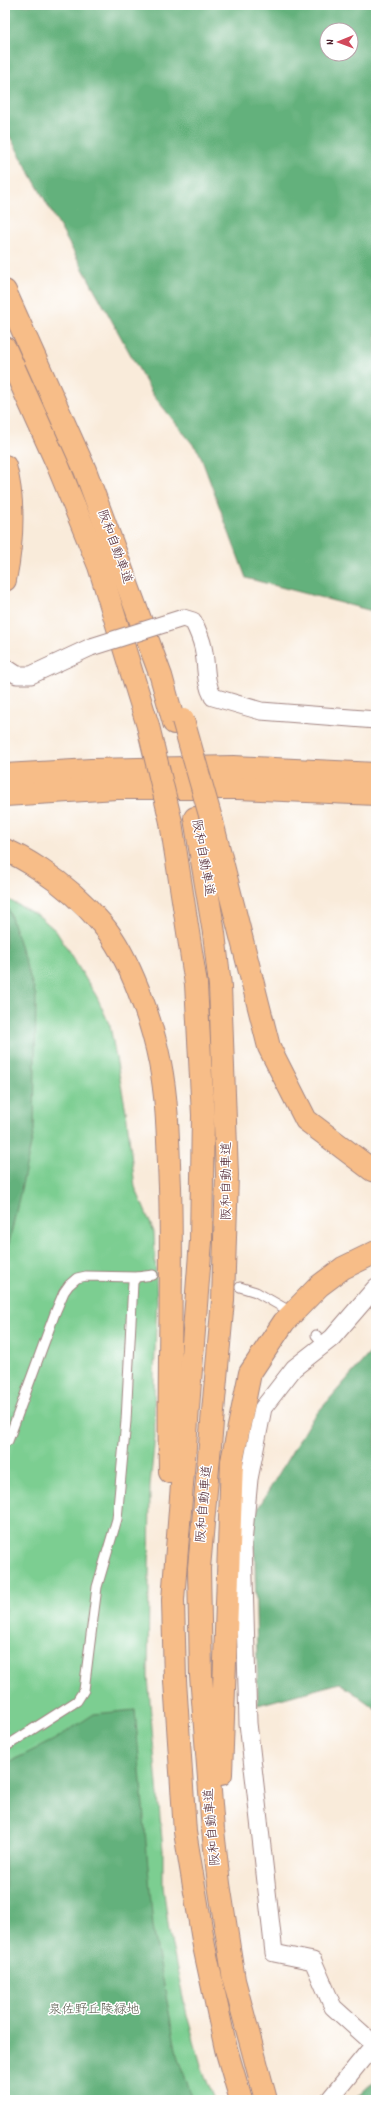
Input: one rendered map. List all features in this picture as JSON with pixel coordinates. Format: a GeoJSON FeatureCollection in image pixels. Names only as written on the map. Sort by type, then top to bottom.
{"type":"FeatureCollection","features":[{"type":"Feature","properties":{"kind":"highway","name":"阪和自動車道"},"geometry":{"type":"LineString","coordinates":[[5,291],[104,512],[160,676],[178,722],[204,820],[212,918],[220,986],[227,1175],[223,1300],[199,1568],[202,1675],[213,1830],[219,1884],[234,1980],[266,2100]]}},
{"type":"Feature","properties":{"kind":"highway","name":"阪和自動車道"},"geometry":{"type":"LineString","coordinates":[[5,348],[58,466],[99,566],[148,726],[171,822],[196,984],[203,1115],[200,1248],[174,1600],[175,1681],[185,1832],[204,1946],[226,2049],[241,2100]]}},
{"type":"Feature","properties":{"kind":"highway"},"geometry":{"type":"LineString","coordinates":[[5,580],[11,551],[7,474]]}},
{"type":"Feature","properties":{"kind":"highway"},"geometry":{"type":"LineString","coordinates":[[5,775],[90,770],[233,767],[376,774]]}},
{"type":"Feature","properties":{"kind":"highway"},"geometry":{"type":"LineString","coordinates":[[5,795],[117,788],[238,788],[376,794]]}},
{"type":"Feature","properties":{"kind":"highway"},"geometry":{"type":"LineString","coordinates":[[204,820],[268,1047],[306,1120],[372,1170],[376,1171]]}},
{"type":"Feature","properties":{"kind":"highway"},"geometry":{"type":"LineString","coordinates":[[5,850],[18,855],[52,877],[78,899],[104,926],[122,956],[137,987],[160,1064],[169,1158],[170,1438],[174,1600]]}},
{"type":"Feature","properties":{"kind":"highway"},"geometry":{"type":"LineString","coordinates":[[219,1884],[224,1668],[232,1461],[250,1373],[284,1322],[319,1286],[343,1268],[376,1252]]}},
{"type":"Feature","properties":{"kind":"street"},"geometry":{"type":"LineString","coordinates":[[11,671],[32,674],[91,647],[183,618],[193,621],[199,632],[204,648],[209,690],[213,697],[261,711],[376,720]]}},
{"type":"Feature","properties":{"kind":"street"},"geometry":{"type":"LineString","coordinates":[[330,2100],[375,2043],[333,2007],[313,1961],[274,1953],[248,1723],[243,1543],[249,1479],[263,1408],[294,1368],[320,1340],[332,1338],[376,1287]]}},
{"type":"Feature","properties":{"kind":"lane"},"geometry":{"type":"LineString","coordinates":[[8,1441],[55,1313],[66,1289],[77,1278],[86,1276],[153,1276]]}},
{"type":"Feature","properties":{"kind":"lane"},"geometry":{"type":"LineString","coordinates":[[5,1747],[77,1701],[84,1690],[97,1587],[117,1519],[126,1421],[132,1282],[137,1277]]}},
{"type":"Feature","properties":{"kind":"lane"},"geometry":{"type":"LineString","coordinates":[[240,1287],[256,1292],[286,1309]]}},
{"type":"Feature","properties":{"kind":"green space"},"geometry":{"type":"Polygon","coordinates":[[[5,5],[376,5],[376,612],[246,578],[199,452],[153,395],[5,128],[5,5]]]}},
{"type":"Feature","properties":{"kind":"green space","name":"泉佐野丘陵緑地"},"geometry":{"type":"Polygon","coordinates":[[[5,898],[39,916],[56,931],[97,997],[110,1026],[126,1111],[135,1187],[154,1232],[157,1300],[154,1377],[155,1437],[150,1485],[148,1676],[163,1850],[163,1885],[169,1932],[187,2015],[201,2065],[214,2100],[5,2100],[5,898]]]}},
{"type":"Feature","properties":{"kind":"green space"},"geometry":{"type":"Polygon","coordinates":[[[5,898],[36,996],[34,1131],[5,1261],[5,898]]]}},
{"type":"Feature","properties":{"kind":"green space"},"geometry":{"type":"Polygon","coordinates":[[[376,1346],[376,1709],[340,1683],[258,1705],[254,1515],[311,1420],[376,1346]]]}},
{"type":"Feature","properties":{"kind":"green space"},"geometry":{"type":"Polygon","coordinates":[[[135,1710],[153,1927],[176,2049],[193,2100],[5,2100],[5,1764],[54,1740],[94,1714],[135,1710]]]}},
{"type":"Feature","properties":{"kind":"green space"},"geometry":{"type":"Polygon","coordinates":[[[376,2080],[376,2100],[355,2100],[376,2080]]]}}]}
